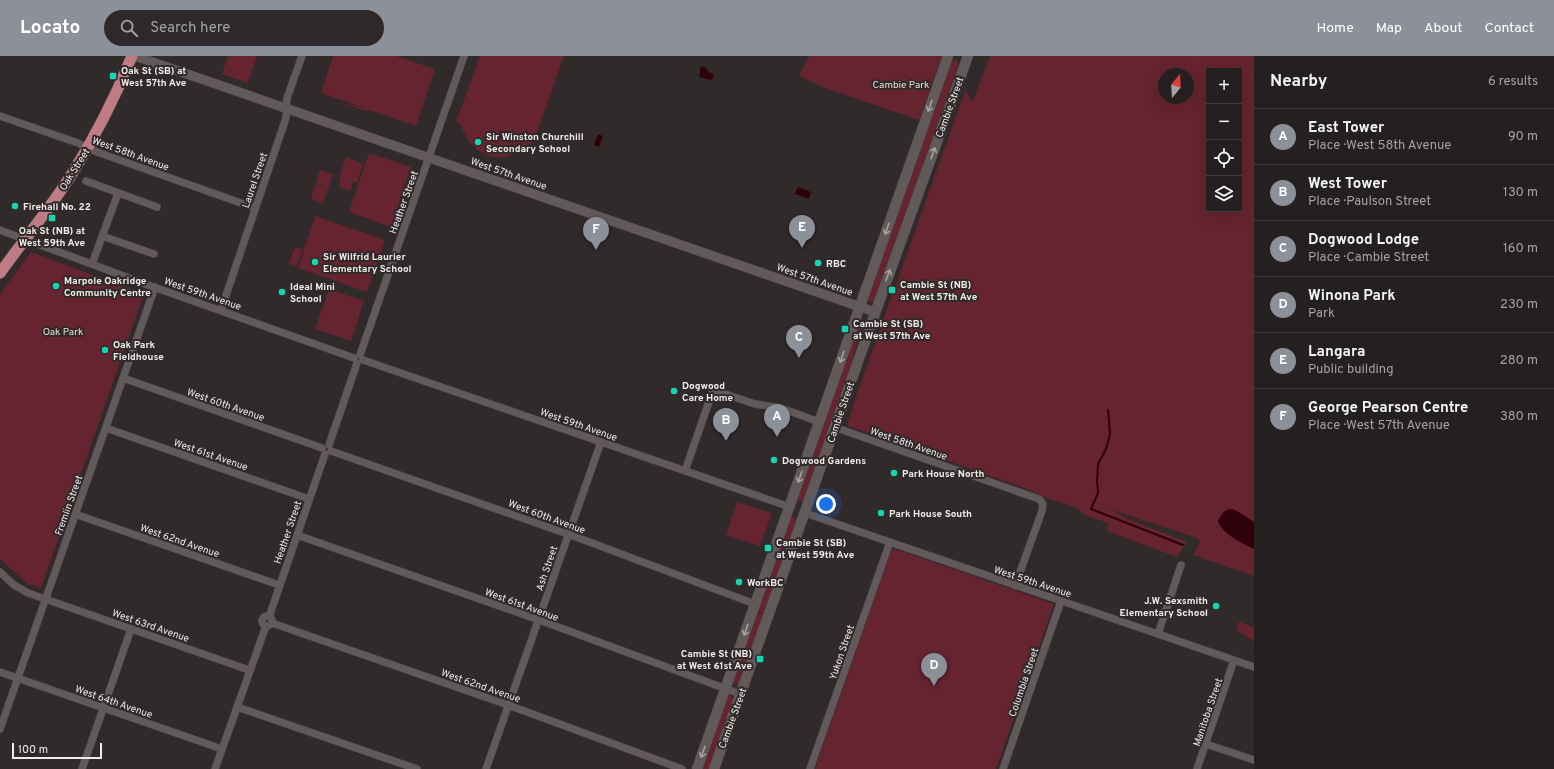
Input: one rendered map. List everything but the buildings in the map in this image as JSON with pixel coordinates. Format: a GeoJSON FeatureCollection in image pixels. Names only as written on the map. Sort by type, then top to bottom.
{"type":"FeatureCollection","features":[{"type":"Feature","properties":{"kind":"main road","name":"Oak Street"},"geometry":{"type":"LineString","coordinates":[[0,273],[57,196],[88,148],[111,105],[134,56]]}},
{"type":"Feature","properties":{"kind":"main road","name":"Cambie Street"},"geometry":{"type":"LineString","coordinates":[[714,769],[740,694],[819,422],[948,56]]}},
{"type":"Feature","properties":{"kind":"main road","name":"Cambie Street"},"geometry":{"type":"LineString","coordinates":[[697,769],[755,604],[794,509],[834,427],[966,56]]}},
{"type":"Feature","properties":{"kind":"street","name":"West 57th Avenue"},"geometry":{"type":"LineString","coordinates":[[134,56],[875,312]]}},
{"type":"Feature","properties":{"kind":"street","name":"Laurel Street"},"geometry":{"type":"LineString","coordinates":[[221,310],[286,118],[287,98],[302,56]]}},
{"type":"Feature","properties":{"kind":"street","name":"Heather Street"},"geometry":{"type":"LineString","coordinates":[[215,769],[249,670],[269,622],[279,585],[464,56]]}},
{"type":"Feature","properties":{"kind":"street","name":"West 58th Avenue"},"geometry":{"type":"LineString","coordinates":[[0,116],[256,208]]}},
{"type":"Feature","properties":{"kind":"street"},"geometry":{"type":"LineString","coordinates":[[86,181],[157,207]]}},
{"type":"Feature","properties":{"kind":"street"},"geometry":{"type":"LineString","coordinates":[[92,264],[118,193]]}},
{"type":"Feature","properties":{"kind":"street","name":"West 59th Avenue"},"geometry":{"type":"LineString","coordinates":[[0,230],[358,359],[1254,667]]}},
{"type":"Feature","properties":{"kind":"street"},"geometry":{"type":"LineString","coordinates":[[102,236],[154,254]]}},
{"type":"Feature","properties":{"kind":"street","name":"Fremlin Street"},"geometry":{"type":"LineString","coordinates":[[0,729],[155,287]]}},
{"type":"Feature","properties":{"kind":"street","name":"West 60th Avenue"},"geometry":{"type":"LineString","coordinates":[[123,378],[569,534],[755,604]]}},
{"type":"Feature","properties":{"kind":"street"},"geometry":{"type":"LineString","coordinates":[[685,471],[713,390],[755,404],[781,408],[819,422]]}},
{"type":"Feature","properties":{"kind":"street","name":"West 58th Avenue"},"geometry":{"type":"LineString","coordinates":[[834,427],[1036,497],[1043,504],[1042,511],[1015,586]]}},
{"type":"Feature","properties":{"kind":"street","name":"West 61st Avenue"},"geometry":{"type":"LineString","coordinates":[[106,428],[309,499]]}},
{"type":"Feature","properties":{"kind":"street","name":"Ash Street"},"geometry":{"type":"LineString","coordinates":[[486,769],[601,442]]}},
{"type":"Feature","properties":{"kind":"street","name":"West 62nd Avenue"},"geometry":{"type":"LineString","coordinates":[[75,514],[279,585]]}},
{"type":"Feature","properties":{"kind":"street","name":"West 61st Avenue"},"geometry":{"type":"LineString","coordinates":[[297,535],[539,620],[740,694]]}},
{"type":"Feature","properties":{"kind":"street","name":"Yukon Street"},"geometry":{"type":"LineString","coordinates":[[810,769],[890,542]]}},
{"type":"Feature","properties":{"kind":"street"},"geometry":{"type":"LineString","coordinates":[[1158,634],[1181,565]]}},
{"type":"Feature","properties":{"kind":"street","name":"West 63rd Avenue"},"geometry":{"type":"LineString","coordinates":[[0,572],[21,590],[249,670]]}},
{"type":"Feature","properties":{"kind":"street","name":"Columbia Street"},"geometry":{"type":"LineString","coordinates":[[1003,769],[1062,601]]}},
{"type":"Feature","properties":{"kind":"street","name":"West 62nd Avenue"},"geometry":{"type":"LineString","coordinates":[[269,622],[508,705],[682,769]]}},
{"type":"Feature","properties":{"kind":"street"},"geometry":{"type":"LineString","coordinates":[[82,769],[132,629]]}},
{"type":"Feature","properties":{"kind":"street","name":"Manitoba Street"},"geometry":{"type":"LineString","coordinates":[[1197,769],[1234,660]]}},
{"type":"Feature","properties":{"kind":"street","name":"West 64th Avenue"},"geometry":{"type":"LineString","coordinates":[[0,672],[222,749]]}},
{"type":"Feature","properties":{"kind":"street"},"geometry":{"type":"LineString","coordinates":[[237,707],[417,769]]}},
{"type":"Feature","properties":{"kind":"street"},"geometry":{"type":"LineString","coordinates":[[1206,744],[1254,760]]}},
{"type":"Feature","properties":{"kind":"green space"},"geometry":{"type":"Polygon","coordinates":[[[228,56],[257,56],[248,83],[222,74],[228,56]]]}},
{"type":"Feature","properties":{"kind":"green space"},"geometry":{"type":"Polygon","coordinates":[[[333,56],[396,56],[435,69],[416,126],[369,110],[333,102],[365,108],[321,93],[333,56]]]}},
{"type":"Feature","properties":{"kind":"green space"},"geometry":{"type":"Polygon","coordinates":[[[480,56],[564,56],[536,135],[529,147],[528,146],[507,157],[487,155],[479,150],[471,143],[460,123],[456,122],[480,56]]]}},
{"type":"Feature","properties":{"kind":"green space","name":"Cambie Park"},"geometry":{"type":"Polygon","coordinates":[[[809,56],[941,56],[941,58],[919,120],[825,88],[799,76],[809,56]]]}},
{"type":"Feature","properties":{"kind":"green space"},"geometry":{"type":"Polygon","coordinates":[[[990,56],[1254,56],[1254,576],[1193,555],[1200,542],[1197,538],[1109,509],[1130,520],[1187,542],[1177,557],[1107,531],[1108,523],[1083,514],[1076,507],[1046,498],[1030,490],[847,426],[855,399],[965,91],[973,101],[990,56]]]}},
{"type":"Feature","properties":{"kind":"green space"},"geometry":{"type":"Polygon","coordinates":[[[955,59],[958,62],[958,66],[876,299],[873,303],[866,300],[950,62],[955,59]]]}},
{"type":"Feature","properties":{"kind":"green space"},"geometry":{"type":"Polygon","coordinates":[[[369,153],[411,167],[391,227],[349,212],[369,153]]]}},
{"type":"Feature","properties":{"kind":"green space"},"geometry":{"type":"Polygon","coordinates":[[[346,157],[363,164],[357,183],[353,182],[350,191],[339,187],[341,179],[339,178],[346,157]]]}},
{"type":"Feature","properties":{"kind":"green space"},"geometry":{"type":"Polygon","coordinates":[[[320,170],[333,174],[328,189],[316,184],[320,170]]]}},
{"type":"Feature","properties":{"kind":"green space"},"geometry":{"type":"Polygon","coordinates":[[[315,185],[328,189],[323,204],[311,199],[315,185]]]}},
{"type":"Feature","properties":{"kind":"green space"},"geometry":{"type":"Polygon","coordinates":[[[315,216],[385,240],[367,292],[298,268],[315,216]]]}},
{"type":"Feature","properties":{"kind":"green space"},"geometry":{"type":"Polygon","coordinates":[[[295,247],[303,249],[297,266],[289,264],[295,247]]]}},
{"type":"Feature","properties":{"kind":"green space","name":"Oak Park"},"geometry":{"type":"Polygon","coordinates":[[[31,252],[144,294],[41,588],[28,584],[0,559],[0,294],[31,252]]]}},
{"type":"Feature","properties":{"kind":"green space"},"geometry":{"type":"Polygon","coordinates":[[[329,289],[364,301],[351,341],[315,329],[329,289]]]}},
{"type":"Feature","properties":{"kind":"green space"},"geometry":{"type":"Polygon","coordinates":[[[860,318],[865,320],[855,349],[852,365],[804,502],[797,500],[860,318]]]}},
{"type":"Feature","properties":{"kind":"green space"},"geometry":{"type":"Polygon","coordinates":[[[737,502],[772,513],[760,546],[726,535],[737,502]]]}},
{"type":"Feature","properties":{"kind":"green space"},"geometry":{"type":"Polygon","coordinates":[[[790,516],[798,519],[765,614],[756,611],[790,516]]]}},
{"type":"Feature","properties":{"kind":"green space"},"geometry":{"type":"Polygon","coordinates":[[[895,549],[1054,604],[996,769],[815,769],[891,551],[895,549]]]}},
{"type":"Feature","properties":{"kind":"green space"},"geometry":{"type":"Polygon","coordinates":[[[756,612],[765,615],[739,686],[732,683],[756,612]]]}},
{"type":"Feature","properties":{"kind":"green space"},"geometry":{"type":"Polygon","coordinates":[[[1240,622],[1254,628],[1254,641],[1236,630],[1237,624],[1240,622]]]}},
{"type":"Feature","properties":{"kind":"green space"},"geometry":{"type":"Polygon","coordinates":[[[728,696],[731,696],[734,700],[710,769],[701,769],[728,696]]]}},
{"type":"Feature","properties":{"kind":"shaded area"},"geometry":{"type":"Polygon","coordinates":[[[701,66],[706,68],[708,72],[714,74],[712,80],[699,77],[701,66]]]}},
{"type":"Feature","properties":{"kind":"shaded area"},"geometry":{"type":"Polygon","coordinates":[[[598,134],[603,136],[599,147],[594,145],[598,134]]]}},
{"type":"Feature","properties":{"kind":"shaded area"},"geometry":{"type":"Polygon","coordinates":[[[798,187],[811,192],[809,199],[795,194],[798,187]]]}},
{"type":"Feature","properties":{"kind":"shaded area"},"geometry":{"type":"Polygon","coordinates":[[[1231,509],[1237,511],[1254,522],[1254,549],[1233,538],[1220,526],[1218,521],[1221,515],[1226,510],[1231,509]]]}},
{"type":"Feature","properties":{"kind":"waterway"},"geometry":{"type":"LineString","coordinates":[[1108,410],[1110,434],[1106,449],[1098,464],[1098,493],[1091,509],[1183,545]]}},
{"type":"Feature","properties":{"kind":"place","name":"Oak St (SB) at West 57th Ave"},"geometry":{"type":"Point","coordinates":[113,76]}},
{"type":"Feature","properties":{"kind":"place","name":"Sir Winston Churchill Secondary School"},"geometry":{"type":"Point","coordinates":[478,142]}},
{"type":"Feature","properties":{"kind":"place","name":"Firehall No. 22"},"geometry":{"type":"Point","coordinates":[15,206]}},
{"type":"Feature","properties":{"kind":"place","name":"Oak St (NB) at West 59th Ave"},"geometry":{"type":"Point","coordinates":[52,218]}},
{"type":"Feature","properties":{"kind":"place","name":"Langara"},"geometry":{"type":"Point","coordinates":[802,248]}},
{"type":"Feature","properties":{"kind":"place","name":"George Pearson Centre"},"geometry":{"type":"Point","coordinates":[596,250]}},
{"type":"Feature","properties":{"kind":"place","name":"Sir Wilfrid Laurier Elementary School"},"geometry":{"type":"Point","coordinates":[315,262]}},
{"type":"Feature","properties":{"kind":"place","name":"RBC"},"geometry":{"type":"Point","coordinates":[818,263]}},
{"type":"Feature","properties":{"kind":"place","name":"Marpole Oakridge Community Centre"},"geometry":{"type":"Point","coordinates":[56,286]}},
{"type":"Feature","properties":{"kind":"place","name":"Cambie St (NB) at West 57th Ave"},"geometry":{"type":"Point","coordinates":[892,290]}},
{"type":"Feature","properties":{"kind":"place","name":"Ideal Mini School"},"geometry":{"type":"Point","coordinates":[282,292]}},
{"type":"Feature","properties":{"kind":"place","name":"Cambie St (SB) at West 57th Ave"},"geometry":{"type":"Point","coordinates":[845,329]}},
{"type":"Feature","properties":{"kind":"place","name":"Oak Park Fieldhouse"},"geometry":{"type":"Point","coordinates":[105,350]}},
{"type":"Feature","properties":{"kind":"place","name":"Dogwood Lodge"},"geometry":{"type":"Point","coordinates":[799,358]}},
{"type":"Feature","properties":{"kind":"place","name":"Dogwood Care Home"},"geometry":{"type":"Point","coordinates":[674,391]}},
{"type":"Feature","properties":{"kind":"place","name":"East Tower"},"geometry":{"type":"Point","coordinates":[777,437]}},
{"type":"Feature","properties":{"kind":"place","name":"West Tower"},"geometry":{"type":"Point","coordinates":[726,441]}},
{"type":"Feature","properties":{"kind":"place","name":"Dogwood Gardens"},"geometry":{"type":"Point","coordinates":[774,460]}},
{"type":"Feature","properties":{"kind":"place","name":"Park House North"},"geometry":{"type":"Point","coordinates":[894,473]}},
{"type":"Feature","properties":{"kind":"place","name":"Park House South"},"geometry":{"type":"Point","coordinates":[881,513]}},
{"type":"Feature","properties":{"kind":"place","name":"Cambie St (SB) at West 59th Ave"},"geometry":{"type":"Point","coordinates":[768,548]}},
{"type":"Feature","properties":{"kind":"place","name":"WorkBC"},"geometry":{"type":"Point","coordinates":[739,582]}},
{"type":"Feature","properties":{"kind":"place","name":"J.W. Sexsmith Elementary School"},"geometry":{"type":"Point","coordinates":[1216,606]}},
{"type":"Feature","properties":{"kind":"place","name":"Cambie St (NB) at West 61st Ave"},"geometry":{"type":"Point","coordinates":[760,659]}},
{"type":"Feature","properties":{"kind":"place","name":"Winona Park"},"geometry":{"type":"Point","coordinates":[934,686]}}]}
